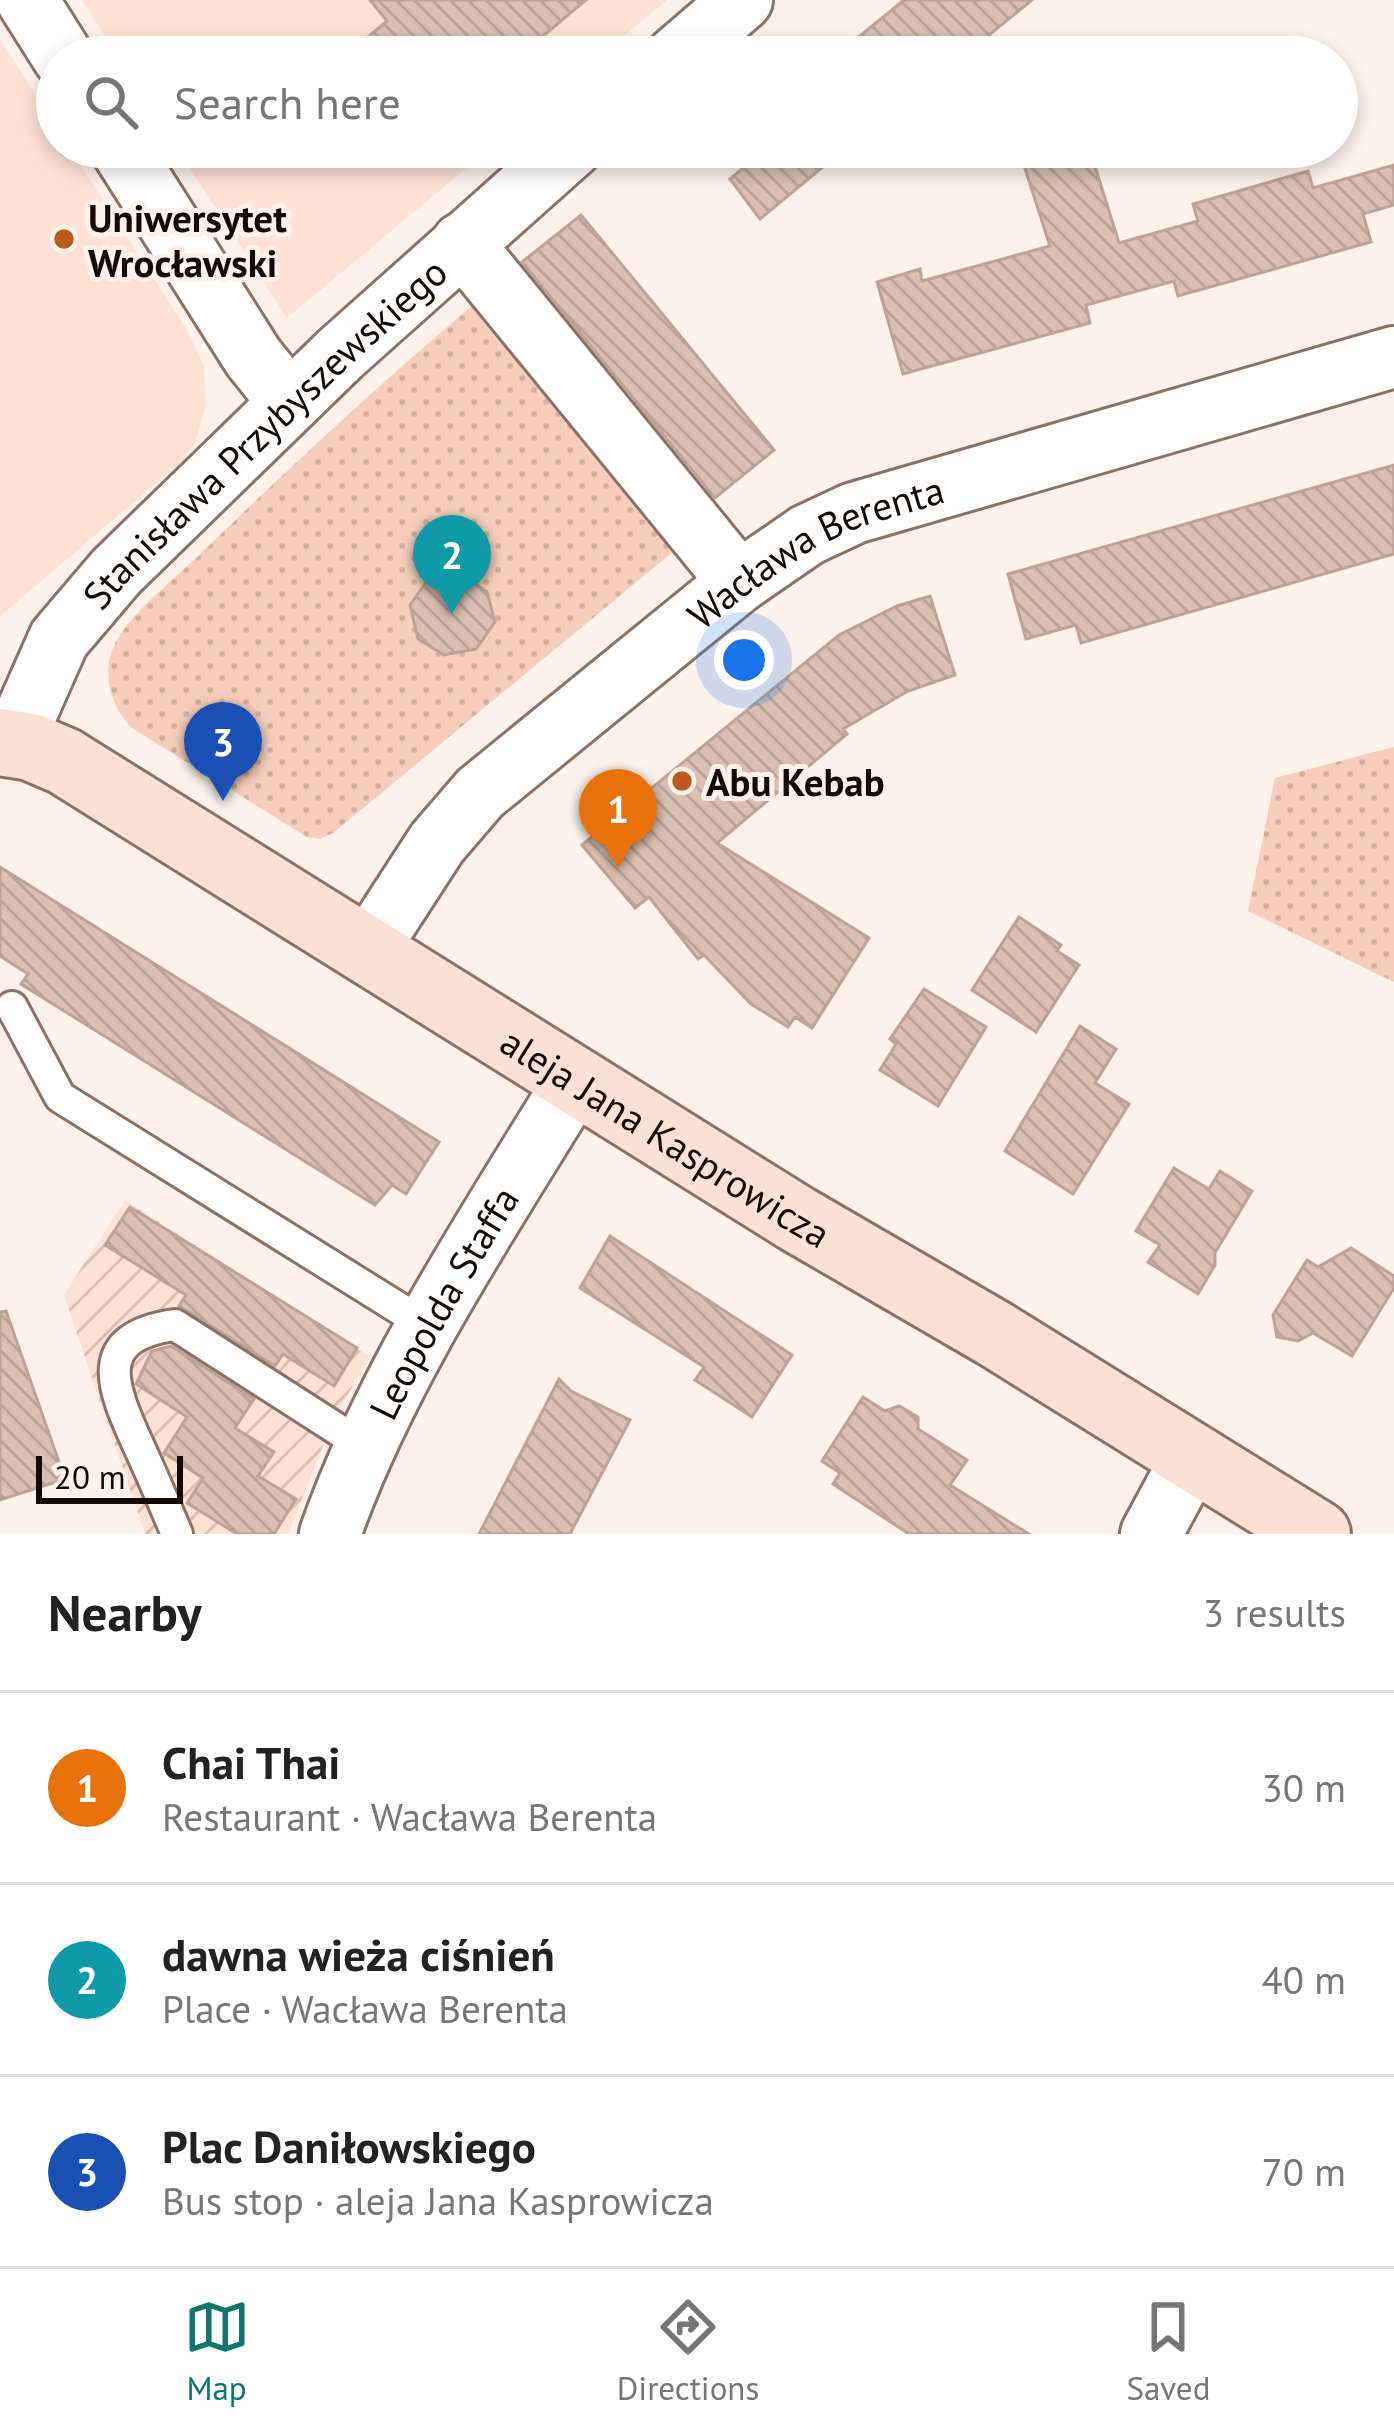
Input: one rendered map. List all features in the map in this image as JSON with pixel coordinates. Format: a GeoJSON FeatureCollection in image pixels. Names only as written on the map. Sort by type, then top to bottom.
{"type":"FeatureCollection","features":[{"type":"Feature","properties":{"kind":"street"},"geometry":{"type":"LineString","coordinates":[[27,0],[50,36]]}},
{"type":"Feature","properties":{"kind":"street"},"geometry":{"type":"LineString","coordinates":[[700,36],[742,0]]}},
{"type":"Feature","properties":{"kind":"street"},"geometry":{"type":"LineString","coordinates":[[133,168],[254,357],[289,402]]}},
{"type":"Feature","properties":{"kind":"street","name":"Stanisława Przybyszewskiego"},"geometry":{"type":"LineString","coordinates":[[7,742],[69,624],[116,572],[289,402],[548,168]]}},
{"type":"Feature","properties":{"kind":"street"},"geometry":{"type":"LineString","coordinates":[[462,243],[739,582]]}},
{"type":"Feature","properties":{"kind":"street","name":"Wacława Berenta"},"geometry":{"type":"LineString","coordinates":[[367,951],[437,843],[480,794],[739,582],[807,535],[854,513],[1394,357]]}},
{"type":"Feature","properties":{"kind":"street","name":"aleja Jana Kasprowicza"},"geometry":{"type":"LineString","coordinates":[[7,742],[64,761],[824,1236],[995,1334],[1317,1534]]}},
{"type":"Feature","properties":{"kind":"street","name":"Leopolda Staffa"},"geometry":{"type":"LineString","coordinates":[[330,1534],[390,1394],[575,1081]]}},
{"type":"Feature","properties":{"kind":"street"},"geometry":{"type":"LineString","coordinates":[[1150,1534],[1193,1456]]}},
{"type":"Feature","properties":{"kind":"lane"},"geometry":{"type":"LineString","coordinates":[[12,1007],[60,1097],[429,1327]]}},
{"type":"Feature","properties":{"kind":"lane"},"geometry":{"type":"LineString","coordinates":[[177,1534],[114,1392],[114,1363],[129,1339],[175,1325],[365,1448]]}},
{"type":"Feature","properties":{"kind":"shaded area"},"geometry":{"type":"Polygon","coordinates":[[[82,0],[667,0],[624,36],[105,36],[82,0]]]}},
{"type":"Feature","properties":{"kind":"shaded area","name":"Uniwersytet Wrocławski"},"geometry":{"type":"Polygon","coordinates":[[[0,39],[36,95],[36,168],[83,168],[187,330],[204,366],[206,405],[195,443],[182,461],[0,616],[0,39]]]}},
{"type":"Feature","properties":{"kind":"shaded area"},"geometry":{"type":"Polygon","coordinates":[[[190,168],[467,168],[287,318],[190,168]]]}},
{"type":"Feature","properties":{"kind":"shaded area"},"geometry":{"type":"Polygon","coordinates":[[[487,293],[686,541],[333,833],[320,839],[307,837],[132,728],[110,688],[111,654],[121,633],[152,599],[339,423],[487,293]]]}},
{"type":"Feature","properties":{"kind":"shaded area"},"geometry":{"type":"Polygon","coordinates":[[[1394,747],[1394,982],[1248,911],[1275,778],[1394,747]]]}},
{"type":"Feature","properties":{"kind":"shaded area"},"geometry":{"type":"Polygon","coordinates":[[[125,1200],[370,1357],[334,1418],[288,1534],[145,1534],[64,1295],[125,1200]]]}},
{"type":"Feature","properties":{"kind":"building"},"geometry":{"type":"Polygon","coordinates":[[[370,0],[586,0],[543,36],[369,36],[387,21],[370,0]]]}},
{"type":"Feature","properties":{"kind":"building"},"geometry":{"type":"Polygon","coordinates":[[[904,0],[1032,0],[988,36],[860,36],[904,0]]]}},
{"type":"Feature","properties":{"kind":"building"},"geometry":{"type":"Polygon","coordinates":[[[1394,165],[1394,205],[1363,214],[1371,242],[1178,296],[1174,281],[1086,305],[1090,323],[903,374],[877,282],[920,269],[922,281],[1050,246],[1025,168],[1096,168],[1119,243],[1198,221],[1193,204],[1308,171],[1313,188],[1394,165]]]}},
{"type":"Feature","properties":{"kind":"building"},"geometry":{"type":"Polygon","coordinates":[[[743,168],[822,168],[760,219],[730,179],[743,168]]]}},
{"type":"Feature","properties":{"kind":"building"},"geometry":{"type":"Polygon","coordinates":[[[581,215],[774,450],[715,498],[522,262],[581,215]]]}},
{"type":"Feature","properties":{"kind":"building"},"geometry":{"type":"Polygon","coordinates":[[[1394,465],[1394,554],[1081,643],[1076,625],[1026,639],[1008,574],[1394,465]]]}},
{"type":"Feature","properties":{"kind":"building"},"geometry":{"type":"Polygon","coordinates":[[[460,573],[487,592],[495,622],[476,649],[444,655],[418,639],[410,605],[427,581],[460,573]]]}},
{"type":"Feature","properties":{"kind":"building"},"geometry":{"type":"Polygon","coordinates":[[[930,596],[955,675],[908,691],[843,729],[847,734],[717,843],[869,938],[812,1028],[795,1017],[788,1027],[751,1004],[704,955],[698,959],[649,897],[635,908],[582,845],[839,635],[897,606],[930,596]]]}},
{"type":"Feature","properties":{"kind":"building"},"geometry":{"type":"Polygon","coordinates":[[[0,867],[439,1142],[406,1194],[392,1185],[375,1205],[21,984],[28,974],[0,956],[0,867]]]}},
{"type":"Feature","properties":{"kind":"building"},"geometry":{"type":"Polygon","coordinates":[[[1019,917],[1061,945],[1057,951],[1079,965],[1036,1032],[972,990],[1019,917]]]}},
{"type":"Feature","properties":{"kind":"building"},"geometry":{"type":"Polygon","coordinates":[[[924,989],[986,1027],[938,1106],[880,1070],[896,1044],[890,1039],[924,989]]]}},
{"type":"Feature","properties":{"kind":"building"},"geometry":{"type":"Polygon","coordinates":[[[1080,1026],[1116,1049],[1095,1083],[1129,1104],[1073,1194],[1005,1151],[1080,1026]]]}},
{"type":"Feature","properties":{"kind":"building"},"geometry":{"type":"Polygon","coordinates":[[[1174,1168],[1209,1189],[1220,1171],[1252,1191],[1215,1253],[1215,1265],[1198,1294],[1148,1262],[1160,1245],[1136,1231],[1174,1168]]]}},
{"type":"Feature","properties":{"kind":"building"},"geometry":{"type":"Polygon","coordinates":[[[130,1207],[357,1348],[334,1386],[283,1354],[275,1366],[179,1306],[186,1295],[105,1245],[130,1207]]]}},
{"type":"Feature","properties":{"kind":"building"},"geometry":{"type":"Polygon","coordinates":[[[610,1236],[792,1355],[752,1417],[695,1380],[704,1367],[580,1288],[610,1236]]]}},
{"type":"Feature","properties":{"kind":"building"},"geometry":{"type":"Polygon","coordinates":[[[1351,1248],[1394,1276],[1394,1288],[1352,1356],[1313,1333],[1298,1341],[1277,1337],[1273,1315],[1307,1260],[1318,1267],[1351,1248]]]}},
{"type":"Feature","properties":{"kind":"building"},"geometry":{"type":"Polygon","coordinates":[[[6,1311],[65,1479],[0,1500],[0,1312],[6,1311]]]}},
{"type":"Feature","properties":{"kind":"building"},"geometry":{"type":"Polygon","coordinates":[[[171,1346],[254,1399],[235,1428],[274,1452],[258,1476],[296,1499],[274,1534],[237,1534],[187,1503],[203,1478],[164,1453],[187,1417],[136,1384],[152,1351],[171,1346]]]}},
{"type":"Feature","properties":{"kind":"building"},"geometry":{"type":"Polygon","coordinates":[[[559,1379],[571,1391],[630,1420],[570,1534],[479,1534],[559,1379]]]}},
{"type":"Feature","properties":{"kind":"building"},"geometry":{"type":"Polygon","coordinates":[[[863,1397],[885,1411],[899,1406],[918,1417],[918,1429],[967,1460],[950,1485],[1029,1534],[909,1534],[833,1484],[840,1473],[822,1461],[863,1397]]]}},
{"type":"Feature","properties":{"kind":"place","name":"Uniwersytet Wrocławski"},"geometry":{"type":"Point","coordinates":[64,239]}},
{"type":"Feature","properties":{"kind":"place","name":"dawna wieża ciśnień"},"geometry":{"type":"Point","coordinates":[452,614]}},
{"type":"Feature","properties":{"kind":"place","name":"Abu Kebab"},"geometry":{"type":"Point","coordinates":[682,781]}},
{"type":"Feature","properties":{"kind":"place","name":"Plac Daniłowskiego"},"geometry":{"type":"Point","coordinates":[223,801]}},
{"type":"Feature","properties":{"kind":"place","name":"Chai Thai"},"geometry":{"type":"Point","coordinates":[618,868]}}]}
